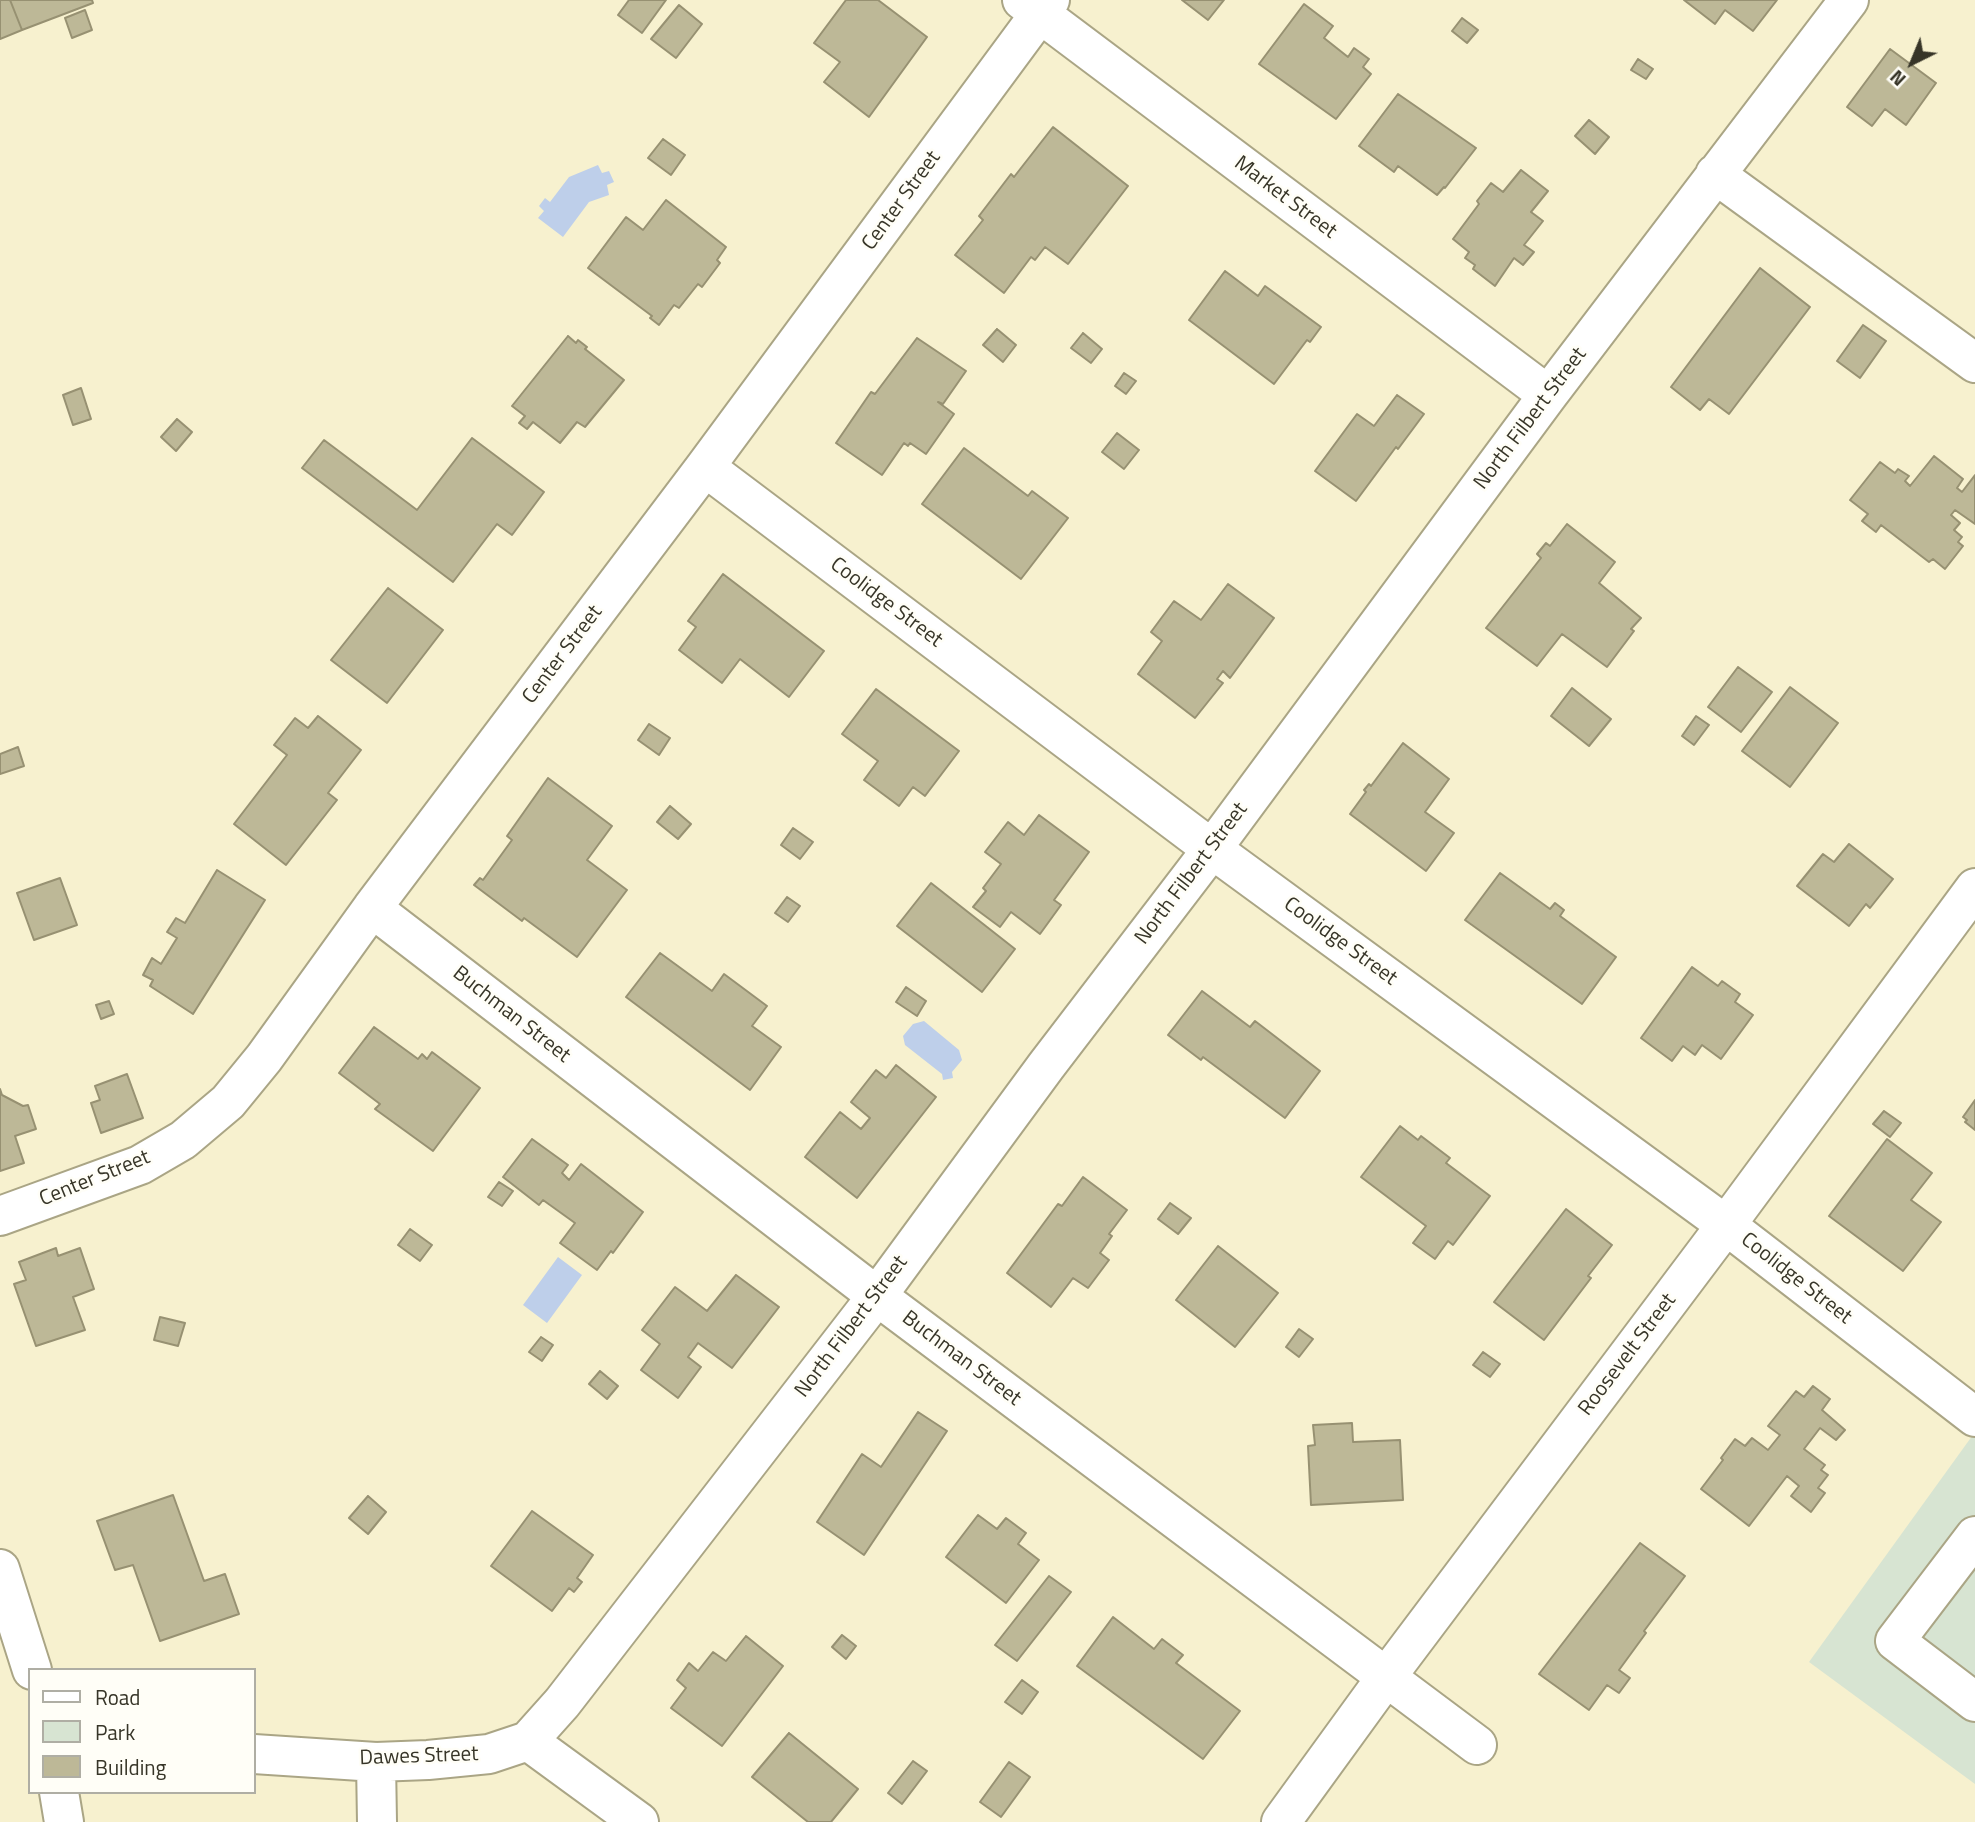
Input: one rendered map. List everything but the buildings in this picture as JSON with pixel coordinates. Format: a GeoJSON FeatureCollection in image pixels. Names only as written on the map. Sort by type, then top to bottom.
{"type":"FeatureCollection","features":[{"type":"Feature","properties":{"kind":"street","name":"North Filbert Street"},"geometry":{"type":"LineString","coordinates":[[528,1741],[562,1703],[877,1296],[1548,395],[1849,0]]}},
{"type":"Feature","properties":{"kind":"street","name":"Market Street"},"geometry":{"type":"LineString","coordinates":[[1038,5],[1548,395]]}},
{"type":"Feature","properties":{"kind":"street","name":"Center Street"},"geometry":{"type":"LineString","coordinates":[[0,1216],[140,1165],[183,1140],[228,1101],[264,1058],[372,908],[705,467],[1038,5]]}},
{"type":"Feature","properties":{"kind":"street"},"geometry":{"type":"LineString","coordinates":[[1715,174],[1975,363]]}},
{"type":"Feature","properties":{"kind":"street","name":"Coolidge Street"},"geometry":{"type":"LineString","coordinates":[[705,467],[1212,849],[1726,1225],[1975,1417]]}},
{"type":"Feature","properties":{"kind":"street","name":"Roosevelt Street"},"geometry":{"type":"LineString","coordinates":[[1281,1822],[1975,888]]}},
{"type":"Feature","properties":{"kind":"street","name":"Buchman Street"},"geometry":{"type":"LineString","coordinates":[[372,908],[877,1296],[1477,1745]]}},
{"type":"Feature","properties":{"kind":"street"},"geometry":{"type":"LineString","coordinates":[[1975,1536],[1895,1641],[1975,1702]]}},
{"type":"Feature","properties":{"kind":"street"},"geometry":{"type":"LineString","coordinates":[[0,1569],[31,1668]]}},
{"type":"Feature","properties":{"kind":"street"},"geometry":{"type":"LineString","coordinates":[[528,1741],[639,1822]]}},
{"type":"Feature","properties":{"kind":"street","name":"Dawes Street"},"geometry":{"type":"LineString","coordinates":[[256,1754],[376,1762],[428,1760],[489,1754],[528,1741]]}},
{"type":"Feature","properties":{"kind":"street"},"geometry":{"type":"LineString","coordinates":[[376,1762],[377,1822]]}},
{"type":"Feature","properties":{"kind":"street"},"geometry":{"type":"LineString","coordinates":[[59,1794],[64,1822]]}},
{"type":"Feature","properties":{"kind":"green space"},"geometry":{"type":"Polygon","coordinates":[[[1975,1432],[1975,1784],[1809,1662],[1975,1432]]]}},
{"type":"Feature","properties":{"kind":"water"},"geometry":{"type":"Polygon","coordinates":[[[598,165],[602,173],[609,171],[614,182],[607,185],[609,195],[589,202],[563,237],[538,218],[544,211],[539,206],[545,198],[550,202],[569,177],[598,165]]]}},
{"type":"Feature","properties":{"kind":"water"},"geometry":{"type":"Polygon","coordinates":[[[924,1021],[959,1050],[962,1060],[952,1072],[953,1078],[943,1080],[942,1074],[905,1045],[903,1036],[913,1024],[924,1021]]]}},
{"type":"Feature","properties":{"kind":"water"},"geometry":{"type":"Polygon","coordinates":[[[558,1257],[582,1275],[547,1323],[523,1305],[558,1257]]]}}]}
